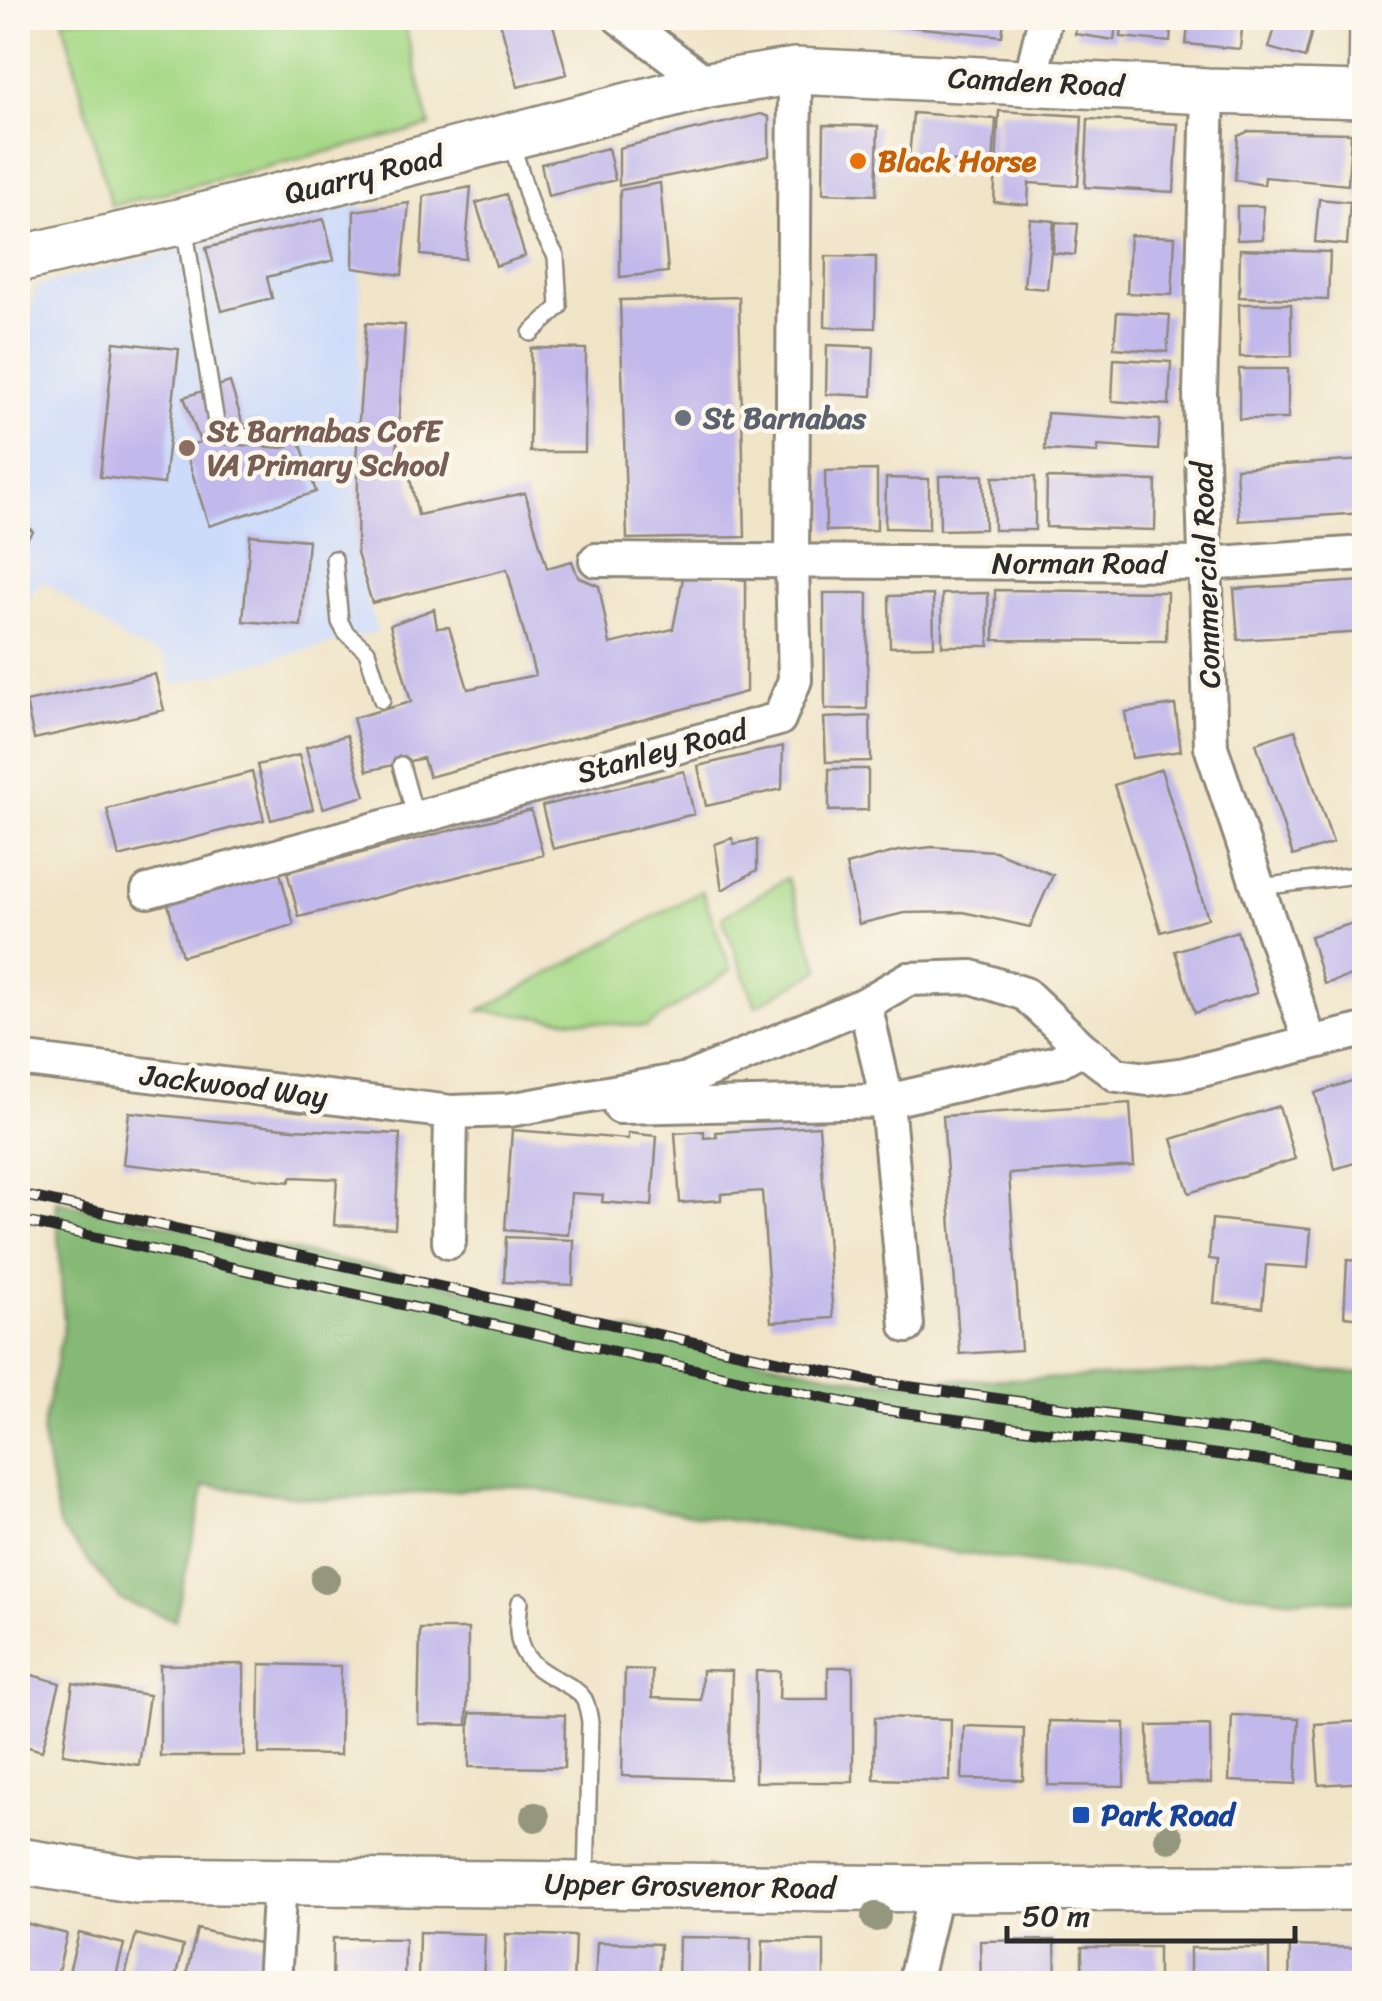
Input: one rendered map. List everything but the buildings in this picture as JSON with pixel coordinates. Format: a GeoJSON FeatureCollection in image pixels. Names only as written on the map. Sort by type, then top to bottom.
{"type":"FeatureCollection","features":[{"type":"Feature","properties":{"kind":"street"},"geometry":{"type":"LineString","coordinates":[[620,18],[709,86]]}},
{"type":"Feature","properties":{"kind":"street"},"geometry":{"type":"LineString","coordinates":[[1030,81],[1045,18]]}},
{"type":"Feature","properties":{"kind":"street","name":"Camden Road"},"geometry":{"type":"LineString","coordinates":[[709,86],[796,72],[1361,95]]}},
{"type":"Feature","properties":{"kind":"street","name":"Stanley Road"},"geometry":{"type":"LineString","coordinates":[[148,890],[779,718],[795,680],[792,562],[796,72]]}},
{"type":"Feature","properties":{"kind":"street","name":"Quarry Road"},"geometry":{"type":"LineString","coordinates":[[18,260],[709,86]]}},
{"type":"Feature","properties":{"kind":"street","name":"Commercial Road"},"geometry":{"type":"LineString","coordinates":[[1208,91],[1200,394],[1211,747],[1310,1042]]}},
{"type":"Feature","properties":{"kind":"street","name":"Norman Road"},"geometry":{"type":"LineString","coordinates":[[596,560],[1206,564],[1364,552]]}},
{"type":"Feature","properties":{"kind":"street","name":"Jackwood Way"},"geometry":{"type":"LineString","coordinates":[[18,1059],[451,1112],[509,1110],[688,1079],[865,1004],[908,980],[972,976],[1025,994],[1117,1075],[1148,1079],[1185,1074],[1364,1030]]}},
{"type":"Feature","properties":{"kind":"street"},"geometry":{"type":"LineString","coordinates":[[865,1004],[888,1102],[907,1326]]}},
{"type":"Feature","properties":{"kind":"street"},"geometry":{"type":"LineString","coordinates":[[509,1110],[888,1102],[1057,1062],[1082,1048]]}},
{"type":"Feature","properties":{"kind":"street"},"geometry":{"type":"LineString","coordinates":[[449,1242],[451,1112]]}},
{"type":"Feature","properties":{"kind":"street","name":"Upper Grosvenor Road"},"geometry":{"type":"LineString","coordinates":[[18,1860],[137,1880],[936,1889],[1364,1888]]}},
{"type":"Feature","properties":{"kind":"street"},"geometry":{"type":"LineString","coordinates":[[274,1984],[280,1880]]}},
{"type":"Feature","properties":{"kind":"street"},"geometry":{"type":"LineString","coordinates":[[914,1984],[936,1889]]}},
{"type":"Feature","properties":{"kind":"lane"},"geometry":{"type":"LineString","coordinates":[[1358,18],[1361,95]]}},
{"type":"Feature","properties":{"kind":"lane"},"geometry":{"type":"LineString","coordinates":[[510,138],[535,219],[556,256],[559,307],[531,333]]}},
{"type":"Feature","properties":{"kind":"lane"},"geometry":{"type":"LineString","coordinates":[[183,221],[218,436],[282,439]]}},
{"type":"Feature","properties":{"kind":"lane"},"geometry":{"type":"LineString","coordinates":[[334,559],[340,622],[346,633],[367,651],[382,700]]}},
{"type":"Feature","properties":{"kind":"lane"},"geometry":{"type":"LineString","coordinates":[[400,765],[416,819]]}},
{"type":"Feature","properties":{"kind":"lane"},"geometry":{"type":"LineString","coordinates":[[1260,887],[1364,874]]}},
{"type":"Feature","properties":{"kind":"lane"},"geometry":{"type":"LineString","coordinates":[[520,1602],[516,1628],[530,1664],[573,1688],[585,1700],[590,1722],[586,1884]]}},
{"type":"Feature","properties":{"kind":"shaded area","name":"St Barnabas CofE VA Primary School"},"geometry":{"type":"Polygon","coordinates":[[[362,204],[355,554],[377,632],[173,685],[164,656],[125,641],[43,580],[18,609],[18,343],[28,331],[36,286],[362,204]]]}},
{"type":"Feature","properties":{"kind":"green space"},"geometry":{"type":"Polygon","coordinates":[[[403,18],[430,126],[111,206],[63,20],[403,18]]]}},
{"type":"Feature","properties":{"kind":"green space"},"geometry":{"type":"Polygon","coordinates":[[[787,878],[820,970],[756,1006],[722,917],[787,878]]]}},
{"type":"Feature","properties":{"kind":"green space"},"geometry":{"type":"Polygon","coordinates":[[[702,891],[731,970],[646,1027],[480,1011],[702,891]]]}},
{"type":"Feature","properties":{"kind":"green space"},"geometry":{"type":"Polygon","coordinates":[[[56,1201],[419,1277],[631,1332],[864,1381],[1072,1378],[1273,1369],[1364,1373],[1364,1601],[1285,1599],[514,1486],[323,1500],[205,1485],[175,1620],[121,1600],[59,1526],[42,1431],[64,1324],[56,1201]]]}},
{"type":"Feature","properties":{"kind":"railway"},"geometry":{"type":"LineString","coordinates":[[18,1194],[875,1382],[1364,1448]]}},
{"type":"Feature","properties":{"kind":"railway"},"geometry":{"type":"LineString","coordinates":[[18,1220],[870,1408],[1364,1474]]}},
{"type":"Feature","properties":{"kind":"place","name":"Black Horse"},"geometry":{"type":"Point","coordinates":[858,161]}},
{"type":"Feature","properties":{"kind":"place","name":"St Barnabas"},"geometry":{"type":"Point","coordinates":[683,418]}},
{"type":"Feature","properties":{"kind":"place","name":"St Barnabas CofE VA Primary School"},"geometry":{"type":"Point","coordinates":[187,448]}},
{"type":"Feature","properties":{"kind":"place","name":"Park Road"},"geometry":{"type":"Point","coordinates":[1081,1815]}}]}
